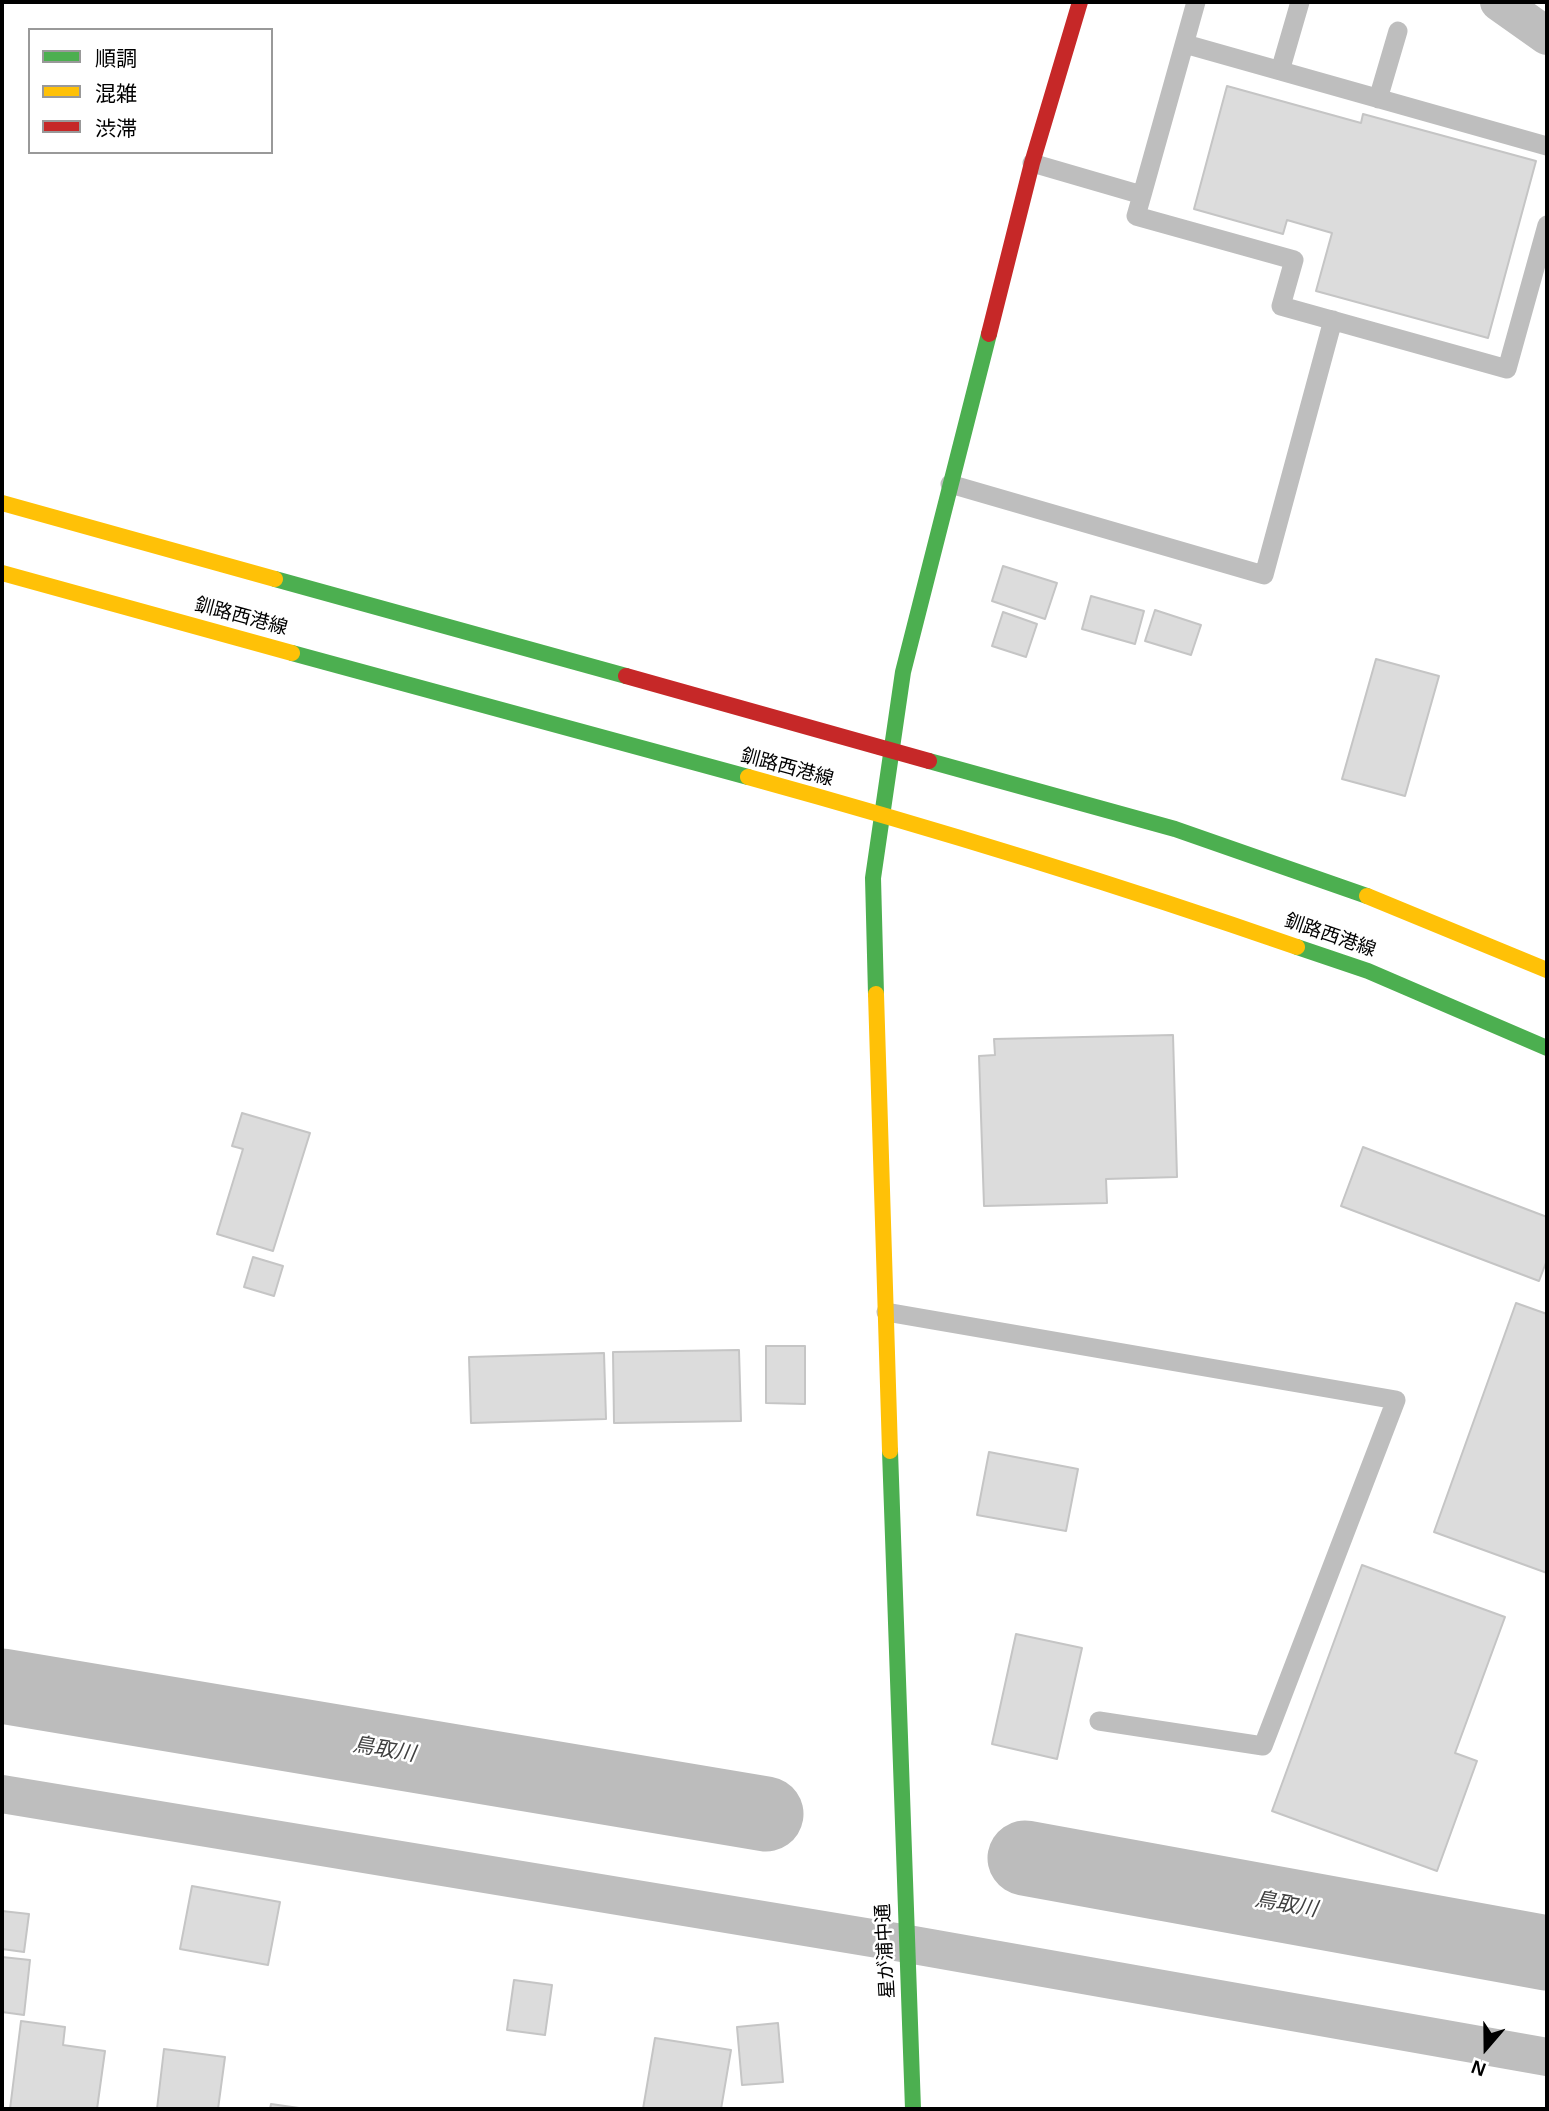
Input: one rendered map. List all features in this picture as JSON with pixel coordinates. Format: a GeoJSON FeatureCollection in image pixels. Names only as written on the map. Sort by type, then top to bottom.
{"type":"FeatureCollection","features":[{"type":"Feature","properties":{"kind":"main road","name":"星が浦中通"},"geometry":{"type":"LineString","coordinates":[[913,2109],[900,1791],[873,878],[903,672],[1032,163],[1080,2]]}},
{"type":"Feature","properties":{"kind":"main road"},"geometry":{"type":"LineString","coordinates":[[2,503],[1175,828],[1388,904],[1547,970]]}},
{"type":"Feature","properties":{"kind":"main road","name":"釧路西港線"},"geometry":{"type":"LineString","coordinates":[[2,573],[881,814],[1151,896],[1368,971],[1547,1048]]}},
{"type":"Feature","properties":{"kind":"street"},"geometry":{"type":"LineString","coordinates":[[1499,2],[1547,36]]}},
{"type":"Feature","properties":{"kind":"street"},"geometry":{"type":"LineString","coordinates":[[2,1794],[908,1944],[1547,2057]]}},
{"type":"Feature","properties":{"kind":"lane"},"geometry":{"type":"LineString","coordinates":[[1196,2],[1136,216],[1294,260],[1281,306],[1507,369],[1547,225]]}},
{"type":"Feature","properties":{"kind":"lane"},"geometry":{"type":"LineString","coordinates":[[1280,71],[1300,2]]}},
{"type":"Feature","properties":{"kind":"lane"},"geometry":{"type":"LineString","coordinates":[[1378,99],[1398,31]]}},
{"type":"Feature","properties":{"kind":"lane"},"geometry":{"type":"LineString","coordinates":[[1185,44],[1547,146]]}},
{"type":"Feature","properties":{"kind":"lane"},"geometry":{"type":"LineString","coordinates":[[1032,163],[1142,195]]}},
{"type":"Feature","properties":{"kind":"lane"},"geometry":{"type":"LineString","coordinates":[[950,484],[1264,575],[1333,320]]}},
{"type":"Feature","properties":{"kind":"lane"},"geometry":{"type":"LineString","coordinates":[[886,1312],[1396,1400],[1263,1746],[1099,1721]]}},
{"type":"Feature","properties":{"kind":"building"},"geometry":{"type":"Polygon","coordinates":[[[1227,86],[1361,123],[1363,114],[1536,161],[1488,338],[1316,291],[1332,233],[1287,220],[1283,234],[1194,209],[1227,86]]]}},
{"type":"Feature","properties":{"kind":"building"},"geometry":{"type":"Polygon","coordinates":[[[1003,566],[1057,583],[1045,619],[992,601],[1003,566]]]}},
{"type":"Feature","properties":{"kind":"building"},"geometry":{"type":"Polygon","coordinates":[[[1091,596],[1144,611],[1135,644],[1082,629],[1091,596]]]}},
{"type":"Feature","properties":{"kind":"building"},"geometry":{"type":"Polygon","coordinates":[[[1155,610],[1201,625],[1191,655],[1145,641],[1155,610]]]}},
{"type":"Feature","properties":{"kind":"building"},"geometry":{"type":"Polygon","coordinates":[[[1003,612],[1037,624],[1026,657],[992,646],[1003,612]]]}},
{"type":"Feature","properties":{"kind":"building"},"geometry":{"type":"Polygon","coordinates":[[[1376,659],[1439,676],[1405,796],[1342,779],[1376,659]]]}},
{"type":"Feature","properties":{"kind":"building"},"geometry":{"type":"Polygon","coordinates":[[[1173,1035],[1177,1177],[1106,1179],[1107,1203],[984,1206],[979,1056],[995,1055],[994,1039],[1173,1035]]]}},
{"type":"Feature","properties":{"kind":"building"},"geometry":{"type":"Polygon","coordinates":[[[242,1113],[310,1133],[273,1251],[217,1234],[243,1149],[232,1146],[242,1113]]]}},
{"type":"Feature","properties":{"kind":"building"},"geometry":{"type":"Polygon","coordinates":[[[1363,1147],[1547,1217],[1547,1260],[1539,1281],[1341,1206],[1363,1147]]]}},
{"type":"Feature","properties":{"kind":"building"},"geometry":{"type":"Polygon","coordinates":[[[253,1257],[283,1266],[274,1296],[244,1287],[253,1257]]]}},
{"type":"Feature","properties":{"kind":"building"},"geometry":{"type":"Polygon","coordinates":[[[1516,1303],[1547,1314],[1547,1573],[1434,1532],[1516,1303]]]}},
{"type":"Feature","properties":{"kind":"building"},"geometry":{"type":"Polygon","coordinates":[[[766,1346],[805,1346],[805,1404],[766,1403],[766,1346]]]}},
{"type":"Feature","properties":{"kind":"building"},"geometry":{"type":"Polygon","coordinates":[[[739,1350],[741,1421],[614,1423],[613,1352],[739,1350]]]}},
{"type":"Feature","properties":{"kind":"building"},"geometry":{"type":"Polygon","coordinates":[[[604,1353],[606,1419],[471,1423],[469,1357],[604,1353]]]}},
{"type":"Feature","properties":{"kind":"building"},"geometry":{"type":"Polygon","coordinates":[[[989,1452],[1078,1469],[1066,1531],[977,1515],[989,1452]]]}},
{"type":"Feature","properties":{"kind":"building"},"geometry":{"type":"Polygon","coordinates":[[[1362,1565],[1505,1617],[1455,1753],[1477,1761],[1437,1871],[1272,1811],[1362,1565]]]}},
{"type":"Feature","properties":{"kind":"building"},"geometry":{"type":"Polygon","coordinates":[[[1016,1634],[1082,1648],[1057,1759],[992,1744],[1016,1634]]]}},
{"type":"Feature","properties":{"kind":"building"},"geometry":{"type":"Polygon","coordinates":[[[192,1886],[280,1902],[268,1965],[180,1949],[192,1886]]]}},
{"type":"Feature","properties":{"kind":"building"},"geometry":{"type":"Polygon","coordinates":[[[2,1911],[29,1914],[24,1952],[2,1949],[2,1911]]]}},
{"type":"Feature","properties":{"kind":"building"},"geometry":{"type":"Polygon","coordinates":[[[2,1957],[30,1960],[24,2015],[2,2012],[2,1957]]]}},
{"type":"Feature","properties":{"kind":"building"},"geometry":{"type":"Polygon","coordinates":[[[514,1980],[552,1985],[545,2035],[507,2030],[514,1980]]]}},
{"type":"Feature","properties":{"kind":"building"},"geometry":{"type":"Polygon","coordinates":[[[21,2021],[65,2027],[63,2045],[105,2051],[97,2109],[10,2109],[21,2021]]]}},
{"type":"Feature","properties":{"kind":"building"},"geometry":{"type":"Polygon","coordinates":[[[778,2023],[783,2082],[742,2085],[737,2027],[778,2023]]]}},
{"type":"Feature","properties":{"kind":"building"},"geometry":{"type":"Polygon","coordinates":[[[655,2038],[731,2050],[721,2109],[643,2109],[655,2038]]]}},
{"type":"Feature","properties":{"kind":"building"},"geometry":{"type":"Polygon","coordinates":[[[164,2049],[225,2057],[218,2109],[157,2109],[164,2049]]]}},
{"type":"Feature","properties":{"kind":"building"},"geometry":{"type":"Polygon","coordinates":[[[271,2104],[306,2109],[270,2109],[271,2104]]]}},
{"type":"Feature","properties":{"kind":"waterway","name":"鳥取川"},"geometry":{"type":"LineString","coordinates":[[2,1686],[766,1814]]}},
{"type":"Feature","properties":{"kind":"waterway","name":"鳥取川"},"geometry":{"type":"LineString","coordinates":[[1025,1858],[1547,1953]]}},
{"type":"Feature","properties":{"kind":"traffic: fast"},"geometry":{"type":"LineString","coordinates":[[876,994],[873,878],[903,672],[989,334]]}},
{"type":"Feature","properties":{"kind":"traffic: fast"},"geometry":{"type":"LineString","coordinates":[[275,579],[626,676]]}},
{"type":"Feature","properties":{"kind":"traffic: fast"},"geometry":{"type":"LineString","coordinates":[[292,653],[748,777]]}},
{"type":"Feature","properties":{"kind":"traffic: fast"},"geometry":{"type":"LineString","coordinates":[[929,761],[1175,829],[1367,896]]}},
{"type":"Feature","properties":{"kind":"traffic: fast"},"geometry":{"type":"LineString","coordinates":[[1297,947],[1368,971],[1547,1048]]}},
{"type":"Feature","properties":{"kind":"traffic: fast"},"geometry":{"type":"LineString","coordinates":[[890,1451],[913,2109]]}},
{"type":"Feature","properties":{"kind":"traffic: slow"},"geometry":{"type":"LineString","coordinates":[[2,503],[275,579]]}},
{"type":"Feature","properties":{"kind":"traffic: slow"},"geometry":{"type":"LineString","coordinates":[[2,573],[292,653]]}},
{"type":"Feature","properties":{"kind":"traffic: slow"},"geometry":{"type":"LineString","coordinates":[[748,777],[1024,858],[1297,947]]}},
{"type":"Feature","properties":{"kind":"traffic: slow"},"geometry":{"type":"LineString","coordinates":[[1367,896],[1547,970]]}},
{"type":"Feature","properties":{"kind":"traffic: slow"},"geometry":{"type":"LineString","coordinates":[[876,994],[890,1451]]}},
{"type":"Feature","properties":{"kind":"traffic: jam"},"geometry":{"type":"LineString","coordinates":[[989,334],[1032,163],[1080,2]]}},
{"type":"Feature","properties":{"kind":"traffic: jam"},"geometry":{"type":"LineString","coordinates":[[626,676],[929,761]]}}]}
